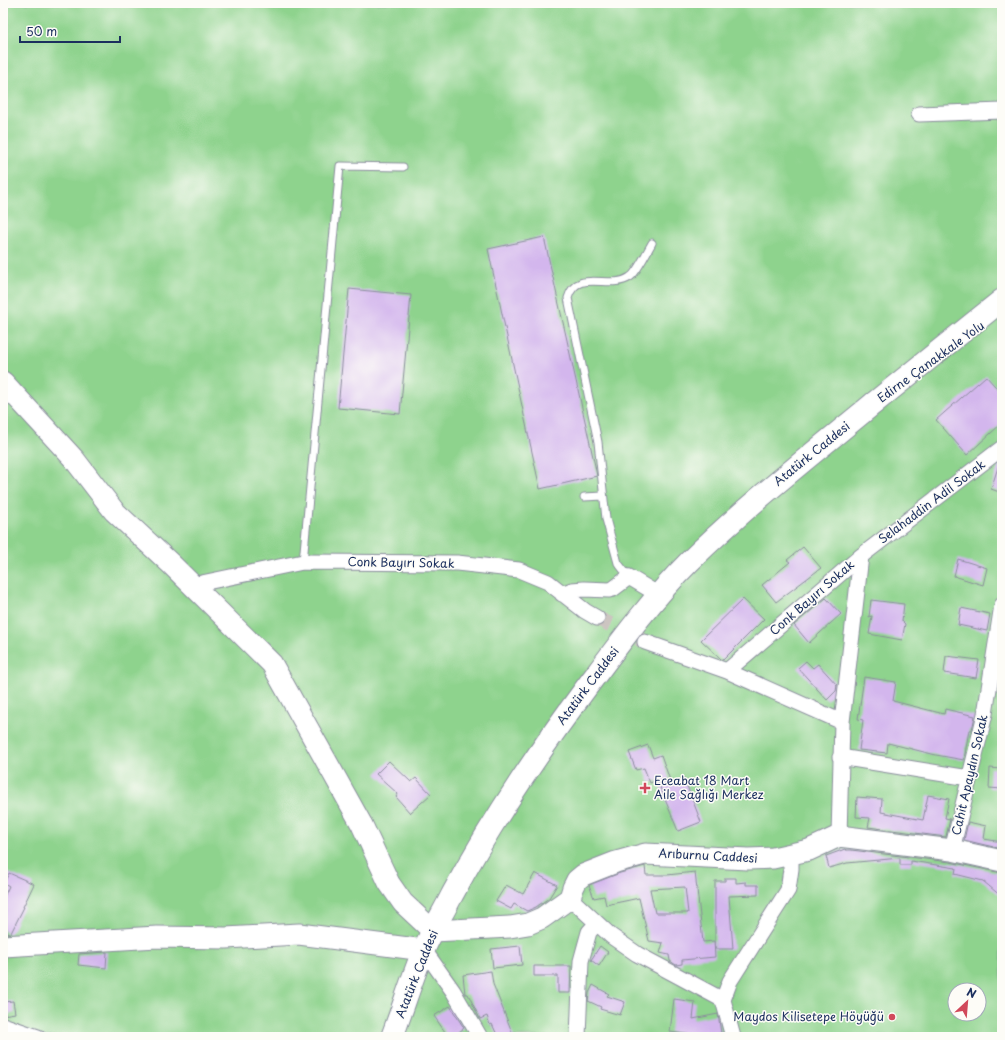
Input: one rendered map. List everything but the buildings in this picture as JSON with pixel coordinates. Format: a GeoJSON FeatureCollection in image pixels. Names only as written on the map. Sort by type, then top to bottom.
{"type":"FeatureCollection","features":[{"type":"Feature","properties":{"kind":"main road","name":"Edirne Çanakkale Yolu"},"geometry":{"type":"LineString","coordinates":[[874,403],[1002,300]]}},
{"type":"Feature","properties":{"kind":"main road","name":"Edirne Çanakkale Yolu"},"geometry":{"type":"LineString","coordinates":[[874,403],[1002,311]]}},
{"type":"Feature","properties":{"kind":"main road","name":"Atatürk Caddesi"},"geometry":{"type":"LineString","coordinates":[[392,1037],[424,950],[488,831],[556,729],[610,656],[659,595],[688,563],[766,492],[874,403]]}},
{"type":"Feature","properties":{"kind":"street"},"geometry":{"type":"LineString","coordinates":[[919,114],[1002,111]]}},
{"type":"Feature","properties":{"kind":"street"},"geometry":{"type":"LineString","coordinates":[[3,382],[74,459],[114,511],[272,664],[362,825],[389,883],[403,903],[433,931],[510,928],[528,924],[542,918],[570,898],[611,936],[637,954],[723,1000]]}},
{"type":"Feature","properties":{"kind":"street","name":"Selahaddin Adil Sokak"},"geometry":{"type":"LineString","coordinates":[[861,556],[1002,448]]}},
{"type":"Feature","properties":{"kind":"street","name":"Conk Bayırı Sokak"},"geometry":{"type":"LineString","coordinates":[[727,671],[861,556]]}},
{"type":"Feature","properties":{"kind":"street","name":"Conk Bayırı Sokak"},"geometry":{"type":"LineString","coordinates":[[839,836],[842,722],[861,556]]}},
{"type":"Feature","properties":{"kind":"street","name":"Conk Bayırı Sokak"},"geometry":{"type":"LineString","coordinates":[[192,585],[303,562],[465,564],[519,570],[548,582],[585,611],[597,618]]}},
{"type":"Feature","properties":{"kind":"street"},"geometry":{"type":"LineString","coordinates":[[562,594],[572,590],[613,589],[629,577],[659,595]]}},
{"type":"Feature","properties":{"kind":"street","name":"Cahit Apaydın Sokak"},"geometry":{"type":"LineString","coordinates":[[952,850],[984,714],[1002,605]]}},
{"type":"Feature","properties":{"kind":"street"},"geometry":{"type":"LineString","coordinates":[[646,642],[727,671],[842,722]]}},
{"type":"Feature","properties":{"kind":"street"},"geometry":{"type":"LineString","coordinates":[[840,757],[969,778]]}},
{"type":"Feature","properties":{"kind":"street"},"geometry":{"type":"LineString","coordinates":[[839,836],[952,850],[1002,860]]}},
{"type":"Feature","properties":{"kind":"street","name":"Arıburnu Caddesi"},"geometry":{"type":"LineString","coordinates":[[570,898],[577,880],[583,875],[616,862],[645,854],[748,859],[773,858],[809,850],[839,836]]}},
{"type":"Feature","properties":{"kind":"street"},"geometry":{"type":"LineString","coordinates":[[733,1037],[723,1000],[730,981],[788,890],[791,855]]}},
{"type":"Feature","properties":{"kind":"street"},"geometry":{"type":"LineString","coordinates":[[578,1037],[582,960],[589,932],[597,923]]}},
{"type":"Feature","properties":{"kind":"street"},"geometry":{"type":"LineString","coordinates":[[3,946],[157,937],[226,938],[299,934],[424,950],[453,990],[480,1037]]}},
{"type":"Feature","properties":{"kind":"street"},"geometry":{"type":"LineString","coordinates":[[3,1025],[38,1037]]}},
{"type":"Feature","properties":{"kind":"lane"},"geometry":{"type":"LineString","coordinates":[[303,562],[340,166],[403,167]]}},
{"type":"Feature","properties":{"kind":"lane"},"geometry":{"type":"LineString","coordinates":[[629,577],[618,563],[606,519],[598,442],[568,298],[572,288],[582,282],[617,282],[631,277],[652,243]]}},
{"type":"Feature","properties":{"kind":"lane"},"geometry":{"type":"LineString","coordinates":[[584,497],[603,496]]}},
{"type":"Feature","properties":{"kind":"green space"},"geometry":{"type":"Polygon","coordinates":[[[3,3],[1002,3],[1002,1037],[3,1037],[3,3]]]}},
{"type":"Feature","properties":{"kind":"tunnel"},"geometry":{"type":"LineString","coordinates":[[597,618],[645,642]]}},
{"type":"Feature","properties":{"kind":"place","name":"Eceabat 18 Mart Aile Sağlığı Merkez"},"geometry":{"type":"Point","coordinates":[645,788]}},
{"type":"Feature","properties":{"kind":"place","name":"Maydos Kilisetepe Höyüğü"},"geometry":{"type":"Point","coordinates":[892,1017]}}]}
